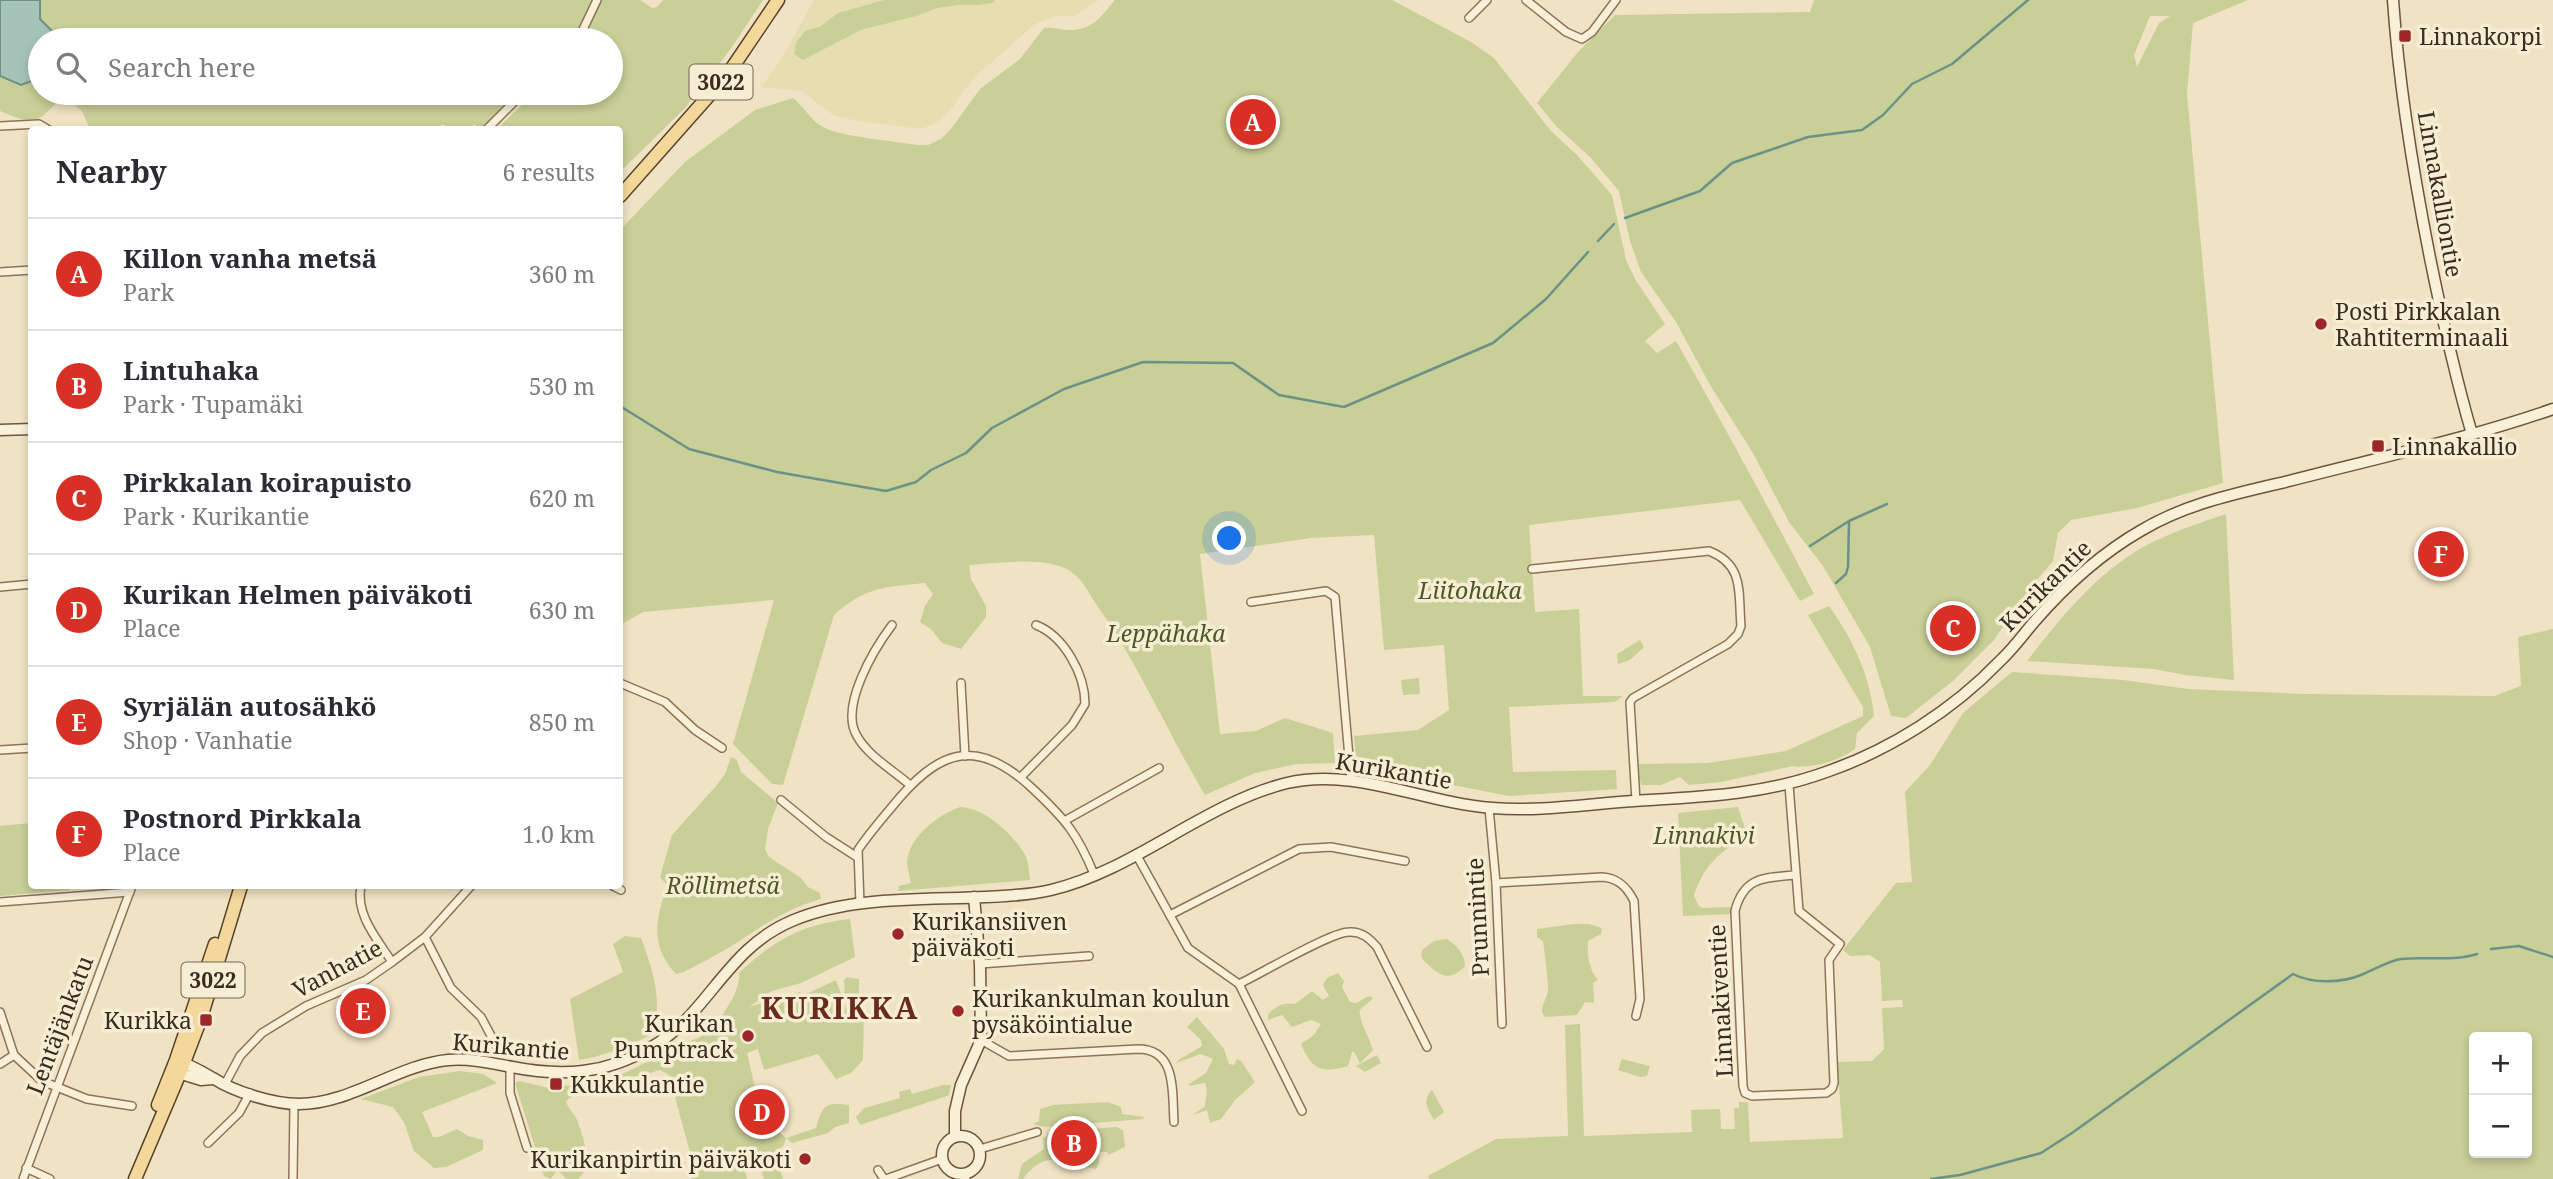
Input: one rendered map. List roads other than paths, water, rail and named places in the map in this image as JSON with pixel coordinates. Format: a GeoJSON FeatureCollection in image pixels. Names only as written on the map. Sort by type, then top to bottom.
{"type":"FeatureCollection","features":[{"type":"Feature","properties":{"kind":"main road","name":"3022"},"geometry":{"type":"LineString","coordinates":[[623,192],[728,74],[778,0]]}},
{"type":"Feature","properties":{"kind":"main road","name":"Linnakalliontie"},"geometry":{"type":"LineString","coordinates":[[2393,0],[2399,73],[2414,176],[2447,342],[2472,434]]}},
{"type":"Feature","properties":{"kind":"main road","name":"3022"},"geometry":{"type":"LineString","coordinates":[[623,183],[653,157]]}},
{"type":"Feature","properties":{"kind":"main road","name":"Kurikantie"},"geometry":{"type":"LineString","coordinates":[[178,1067],[201,1080],[213,1079],[272,1101],[294,1104],[337,1097],[442,1060],[477,1060],[557,1074],[592,1071],[619,1064],[674,1033],[739,956],[767,934],[799,918],[826,909],[860,904],[1038,893],[1065,886],[1136,854],[1240,800],[1268,789],[1309,779],[1351,779],[1489,808],[1563,807],[1712,797],[1789,785],[1848,764],[1943,711],[2001,661],[2081,572],[2108,551],[2164,517],[2218,499],[2472,434],[2553,410]]}},
{"type":"Feature","properties":{"kind":"main road"},"geometry":{"type":"LineString","coordinates":[[0,430],[28,429]]}},
{"type":"Feature","properties":{"kind":"main road","name":"3022"},"geometry":{"type":"LineString","coordinates":[[135,1179],[148,1130],[201,1018],[238,889]]}},
{"type":"Feature","properties":{"kind":"main road"},"geometry":{"type":"LineString","coordinates":[[955,1136],[955,1111],[961,1085],[981,1040],[980,964],[974,897]]}},
{"type":"Feature","properties":{"kind":"main road"},"geometry":{"type":"LineString","coordinates":[[955,1136],[968,1137],[980,1149],[978,1163],[964,1177],[951,1171],[942,1159],[944,1145],[955,1136]]}},
{"type":"Feature","properties":{"kind":"street"},"geometry":{"type":"LineString","coordinates":[[584,28],[597,0]]}},
{"type":"Feature","properties":{"kind":"street"},"geometry":{"type":"LineString","coordinates":[[1469,19],[1487,0]]}},
{"type":"Feature","properties":{"kind":"street"},"geometry":{"type":"LineString","coordinates":[[1526,0],[1566,32],[1582,39],[1592,32],[1616,0]]}},
{"type":"Feature","properties":{"kind":"street"},"geometry":{"type":"LineString","coordinates":[[490,126],[511,105]]}},
{"type":"Feature","properties":{"kind":"street"},"geometry":{"type":"LineString","coordinates":[[0,126],[42,126]]}},
{"type":"Feature","properties":{"kind":"street"},"geometry":{"type":"LineString","coordinates":[[0,272],[28,270]]}},
{"type":"Feature","properties":{"kind":"street"},"geometry":{"type":"LineString","coordinates":[[1532,569],[1709,551],[1726,558],[1736,572],[1741,626],[1738,634],[1728,644],[1630,702],[1636,801]]}},
{"type":"Feature","properties":{"kind":"street"},"geometry":{"type":"LineString","coordinates":[[0,586],[28,584]]}},
{"type":"Feature","properties":{"kind":"street"},"geometry":{"type":"LineString","coordinates":[[1251,602],[1326,591],[1335,597],[1351,779]]}},
{"type":"Feature","properties":{"kind":"street"},"geometry":{"type":"LineString","coordinates":[[892,625],[867,663],[853,705],[853,725],[860,742],[910,785]]}},
{"type":"Feature","properties":{"kind":"street"},"geometry":{"type":"LineString","coordinates":[[1021,777],[1072,725],[1085,704],[1081,681],[1062,643],[1053,634],[1036,625]]}},
{"type":"Feature","properties":{"kind":"street"},"geometry":{"type":"LineString","coordinates":[[961,683],[965,756]]}},
{"type":"Feature","properties":{"kind":"street"},"geometry":{"type":"LineString","coordinates":[[623,684],[665,702],[696,731],[722,748]]}},
{"type":"Feature","properties":{"kind":"street"},"geometry":{"type":"LineString","coordinates":[[0,750],[28,748]]}},
{"type":"Feature","properties":{"kind":"street"},"geometry":{"type":"LineString","coordinates":[[860,904],[857,857],[861,846],[910,785],[935,764],[965,756],[989,758],[1021,777],[1066,820],[1094,874]]}},
{"type":"Feature","properties":{"kind":"street"},"geometry":{"type":"LineString","coordinates":[[1066,820],[1159,768]]}},
{"type":"Feature","properties":{"kind":"street","name":"Linnakiventie"},"geometry":{"type":"LineString","coordinates":[[1789,785],[1799,911],[1840,944],[1829,960],[1834,1083],[1832,1089],[1826,1093],[1752,1096],[1745,1093],[1743,1086],[1735,911],[1739,897],[1747,886],[1760,879],[1795,875]]}},
{"type":"Feature","properties":{"kind":"street"},"geometry":{"type":"LineString","coordinates":[[781,800],[826,837],[857,857]]}},
{"type":"Feature","properties":{"kind":"street","name":"Prunnintie"},"geometry":{"type":"LineString","coordinates":[[1489,808],[1496,883],[1502,1024]]}},
{"type":"Feature","properties":{"kind":"street"},"geometry":{"type":"LineString","coordinates":[[1170,915],[1299,849],[1331,847],[1405,861]]}},
{"type":"Feature","properties":{"kind":"street"},"geometry":{"type":"LineString","coordinates":[[1136,854],[1188,948],[1239,984],[1302,1111]]}},
{"type":"Feature","properties":{"kind":"street"},"geometry":{"type":"LineString","coordinates":[[1496,883],[1602,877],[1627,888],[1634,901],[1640,999],[1636,1016]]}},
{"type":"Feature","properties":{"kind":"street"},"geometry":{"type":"LineString","coordinates":[[0,902],[131,889]]}},
{"type":"Feature","properties":{"kind":"street","name":"Lentäjänkatu"},"geometry":{"type":"LineString","coordinates":[[23,1179],[131,889]]}},
{"type":"Feature","properties":{"kind":"street"},"geometry":{"type":"LineString","coordinates":[[361,889],[361,909],[391,962]]}},
{"type":"Feature","properties":{"kind":"street","name":"Vanhatie"},"geometry":{"type":"LineString","coordinates":[[225,1084],[240,1056],[262,1033],[306,1006],[366,980],[425,937],[468,889]]}},
{"type":"Feature","properties":{"kind":"street"},"geometry":{"type":"LineString","coordinates":[[1239,984],[1340,933],[1360,933],[1367,936],[1377,947],[1427,1047]]}},
{"type":"Feature","properties":{"kind":"street"},"geometry":{"type":"LineString","coordinates":[[425,937],[451,988],[481,1017],[498,1047]]}},
{"type":"Feature","properties":{"kind":"street"},"geometry":{"type":"LineString","coordinates":[[980,964],[1089,956]]}},
{"type":"Feature","properties":{"kind":"street"},"geometry":{"type":"LineString","coordinates":[[0,1013],[14,1055],[42,1081],[87,1098],[132,1105]]}},
{"type":"Feature","properties":{"kind":"street"},"geometry":{"type":"LineString","coordinates":[[981,1040],[1009,1056],[1138,1049],[1154,1051],[1163,1059],[1171,1073],[1174,1122]]}},
{"type":"Feature","properties":{"kind":"street"},"geometry":{"type":"LineString","coordinates":[[0,1065],[14,1055]]}},
{"type":"Feature","properties":{"kind":"street"},"geometry":{"type":"LineString","coordinates":[[510,1067],[510,1093],[527,1148]]}},
{"type":"Feature","properties":{"kind":"street"},"geometry":{"type":"LineString","coordinates":[[208,1143],[239,1112],[250,1093]]}},
{"type":"Feature","properties":{"kind":"street"},"geometry":{"type":"LineString","coordinates":[[293,1179],[294,1104]]}},
{"type":"Feature","properties":{"kind":"street"},"geometry":{"type":"LineString","coordinates":[[980,1149],[1037,1132]]}},
{"type":"Feature","properties":{"kind":"street"},"geometry":{"type":"LineString","coordinates":[[878,1170],[885,1179],[942,1159]]}},
{"type":"Feature","properties":{"kind":"street"},"geometry":{"type":"LineString","coordinates":[[26,1168],[50,1179]]}},
{"type":"Feature","properties":{"kind":"water"},"geometry":{"type":"Polygon","coordinates":[[[0,0],[40,0],[40,19],[49,28],[28,28],[28,82],[21,85],[0,76],[0,0]]]}},
{"type":"Feature","properties":{"kind":"waterway"},"geometry":{"type":"LineString","coordinates":[[1625,218],[1700,191],[1732,163],[1808,137],[1862,130],[1883,115],[1912,84],[1952,64],[2028,0]]}},
{"type":"Feature","properties":{"kind":"waterway"},"geometry":{"type":"LineString","coordinates":[[1598,241],[1614,224]]}},
{"type":"Feature","properties":{"kind":"waterway"},"geometry":{"type":"LineString","coordinates":[[623,408],[689,449],[777,472],[886,491],[916,482],[931,470],[966,453],[992,428],[1064,389],[1143,362],[1233,363],[1279,395],[1344,407],[1493,343],[1546,299],[1588,252]]}},
{"type":"Feature","properties":{"kind":"waterway"},"geometry":{"type":"LineString","coordinates":[[1810,546],[1849,521],[1887,504]]}},
{"type":"Feature","properties":{"kind":"waterway"},"geometry":{"type":"LineString","coordinates":[[1836,583],[1846,574],[1848,567],[1849,522]]}},
{"type":"Feature","properties":{"kind":"waterway"},"geometry":{"type":"LineString","coordinates":[[2491,949],[2519,946],[2553,957]]}},
{"type":"Feature","properties":{"kind":"waterway"},"geometry":{"type":"LineString","coordinates":[[1931,1179],[1960,1175],[2041,1153],[2293,974],[2318,981],[2336,981],[2353,978],[2401,959],[2458,958],[2477,954]]}},
{"type":"Feature","properties":{"kind":"place","name":"Linnakorpi"},"geometry":{"type":"Point","coordinates":[2405,36]}},
{"type":"Feature","properties":{"kind":"place","name":"Killon vanha metsä"},"geometry":{"type":"Point","coordinates":[1253,122]}},
{"type":"Feature","properties":{"kind":"place","name":"Posti Pirkkalan Rahtiterminaali"},"geometry":{"type":"Point","coordinates":[2321,324]}},
{"type":"Feature","properties":{"kind":"place","name":"Linnakallio"},"geometry":{"type":"Point","coordinates":[2378,446]}},
{"type":"Feature","properties":{"kind":"place","name":"Postnord Pirkkala"},"geometry":{"type":"Point","coordinates":[2441,554]}},
{"type":"Feature","properties":{"kind":"place","name":"Pirkkalan koirapuisto"},"geometry":{"type":"Point","coordinates":[1953,628]}},
{"type":"Feature","properties":{"kind":"place","name":"Kurikansiiven päiväkoti"},"geometry":{"type":"Point","coordinates":[898,934]}},
{"type":"Feature","properties":{"kind":"place","name":"Syrjälän autosähkö"},"geometry":{"type":"Point","coordinates":[363,1011]}},
{"type":"Feature","properties":{"kind":"place","name":"Kurikankulman koulun pysäköintialue"},"geometry":{"type":"Point","coordinates":[958,1011]}},
{"type":"Feature","properties":{"kind":"place","name":"Kurikka"},"geometry":{"type":"Point","coordinates":[206,1020]}},
{"type":"Feature","properties":{"kind":"place","name":"Kurikan Pumptrack"},"geometry":{"type":"Point","coordinates":[748,1036]}},
{"type":"Feature","properties":{"kind":"place","name":"Kukkulantie"},"geometry":{"type":"Point","coordinates":[556,1084]}},
{"type":"Feature","properties":{"kind":"place","name":"Kurikan Helmen päiväkoti"},"geometry":{"type":"Point","coordinates":[762,1112]}},
{"type":"Feature","properties":{"kind":"place","name":"Lintuhaka"},"geometry":{"type":"Point","coordinates":[1074,1143]}},
{"type":"Feature","properties":{"kind":"place","name":"Kurikanpirtin päiväkoti"},"geometry":{"type":"Point","coordinates":[805,1159]}},
{"type":"Feature","properties":{"kind":"district","name":"KURIKKA"},"geometry":{"type":"Point","coordinates":[840,1007]}},
{"type":"Feature","properties":{"kind":"park label","name":"Liitohaka"},"geometry":{"type":"Point","coordinates":[1470,590]}},
{"type":"Feature","properties":{"kind":"park label","name":"Leppähaka"},"geometry":{"type":"Point","coordinates":[1166,633]}},
{"type":"Feature","properties":{"kind":"park label","name":"Linnakivi"},"geometry":{"type":"Point","coordinates":[1704,835]}},
{"type":"Feature","properties":{"kind":"park label","name":"Röllimetsä"},"geometry":{"type":"Point","coordinates":[723,885]}}]}
